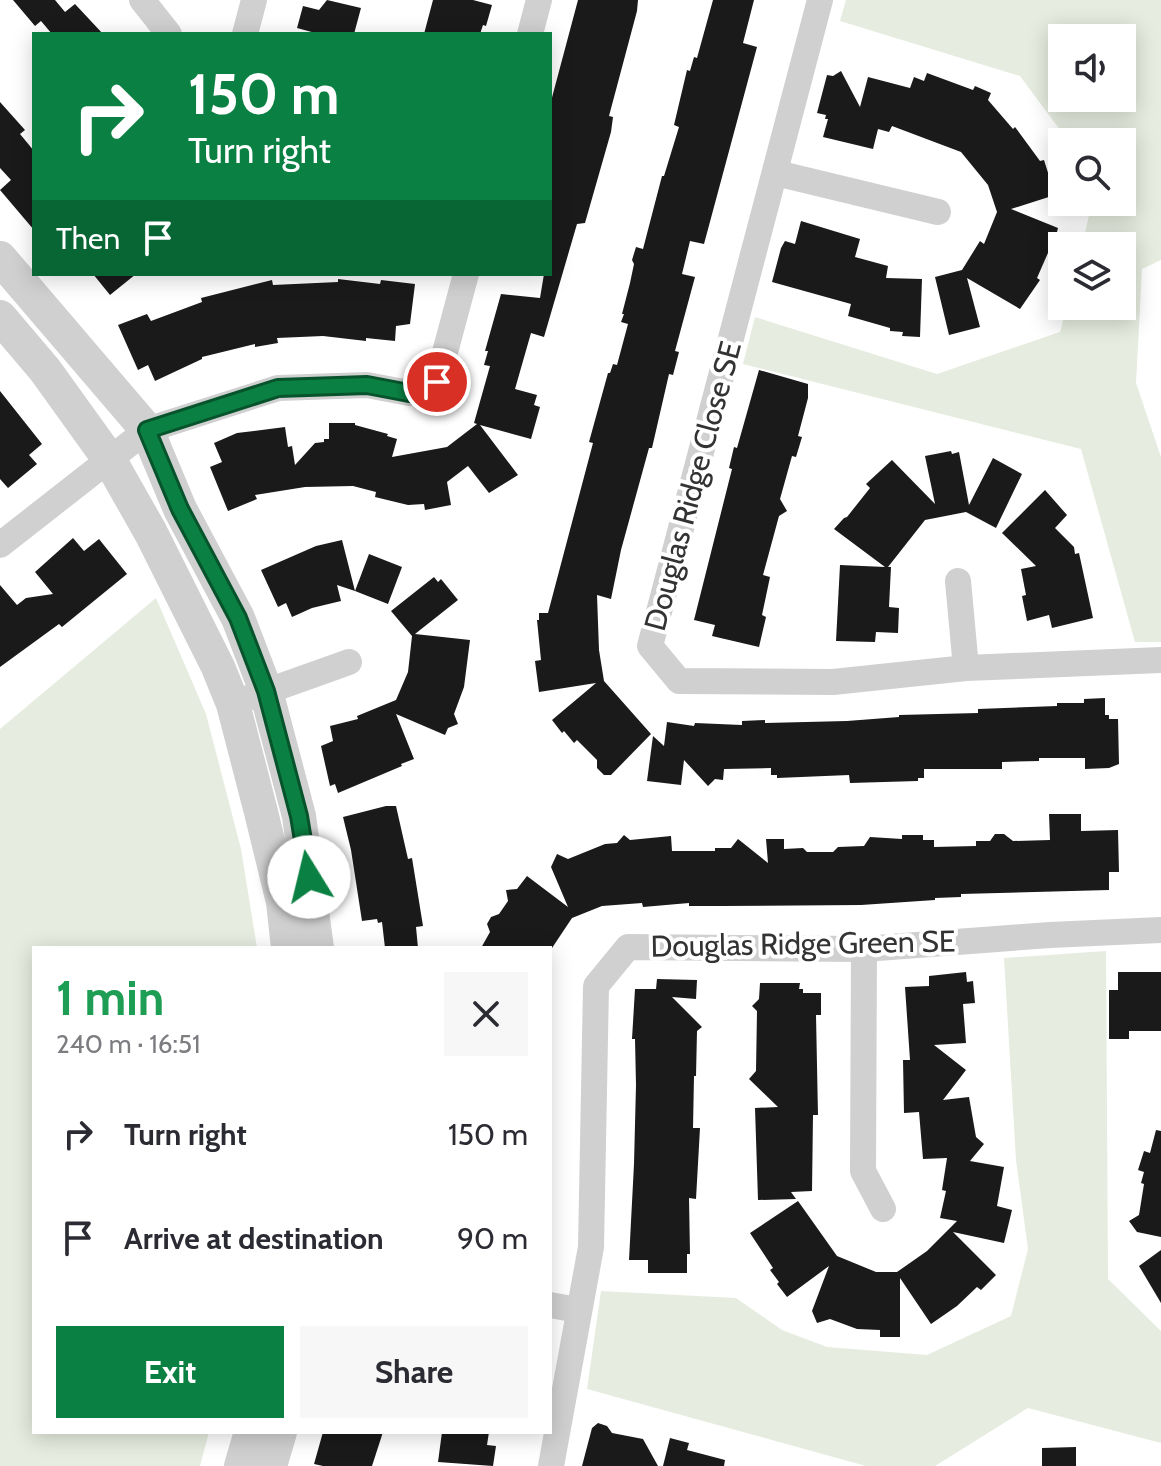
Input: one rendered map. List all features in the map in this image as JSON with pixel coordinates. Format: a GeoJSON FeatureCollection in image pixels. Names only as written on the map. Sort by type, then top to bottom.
{"type":"FeatureCollection","features":[{"type":"Feature","properties":{"kind":"street"},"geometry":{"type":"LineString","coordinates":[[142,0],[167,32]]}},
{"type":"Feature","properties":{"kind":"street"},"geometry":{"type":"LineString","coordinates":[[246,32],[254,0]]}},
{"type":"Feature","properties":{"kind":"street"},"geometry":{"type":"LineString","coordinates":[[531,32],[539,0]]}},
{"type":"Feature","properties":{"kind":"street","name":"Douglas Ridge Close SE"},"geometry":{"type":"LineString","coordinates":[[820,0],[650,646],[679,681],[833,682],[966,668],[1161,660]]}},
{"type":"Feature","properties":{"kind":"street"},"geometry":{"type":"LineString","coordinates":[[776,173],[938,212]]}},
{"type":"Feature","properties":{"kind":"street"},"geometry":{"type":"LineString","coordinates":[[0,258],[147,430],[180,509],[238,618],[266,691],[299,816],[317,946]]}},
{"type":"Feature","properties":{"kind":"street"},"geometry":{"type":"LineString","coordinates":[[0,545],[147,430],[278,388],[367,385],[409,393],[437,382],[465,276]]}},
{"type":"Feature","properties":{"kind":"street"},"geometry":{"type":"LineString","coordinates":[[0,317],[45,370],[109,459],[171,572],[233,704],[283,902],[288,946]]}},
{"type":"Feature","properties":{"kind":"street"},"geometry":{"type":"LineString","coordinates":[[958,581],[966,668]]}},
{"type":"Feature","properties":{"kind":"street"},"geometry":{"type":"LineString","coordinates":[[233,704],[349,662]]}},
{"type":"Feature","properties":{"kind":"street","name":"Douglas Ridge Green SE"},"geometry":{"type":"LineString","coordinates":[[551,1466],[561,1344],[578,1310],[591,1247],[596,986],[628,947],[864,949],[1161,930]]}},
{"type":"Feature","properties":{"kind":"street"},"geometry":{"type":"LineString","coordinates":[[864,949],[863,1171],[883,1209]]}},
{"type":"Feature","properties":{"kind":"street"},"geometry":{"type":"LineString","coordinates":[[552,1305],[578,1310]]}},
{"type":"Feature","properties":{"kind":"street"},"geometry":{"type":"LineString","coordinates":[[241,1466],[250,1434]]}},
{"type":"Feature","properties":{"kind":"street"},"geometry":{"type":"LineString","coordinates":[[270,1466],[279,1434]]}},
{"type":"Feature","properties":{"kind":"shaded area"},"geometry":{"type":"Polygon","coordinates":[[[846,0],[1161,0],[1161,260],[1142,269],[1136,383],[1161,457],[1161,642],[1135,642],[1081,449],[743,364],[755,317],[937,374],[1060,332],[1063,320],[1136,320],[1136,232],[1085,232],[1089,216],[1136,216],[1136,128],[1059,128],[1020,76],[840,21],[846,0]]]}},
{"type":"Feature","properties":{"kind":"shaded area"},"geometry":{"type":"Polygon","coordinates":[[[156,598],[206,714],[241,849],[257,946],[32,946],[32,1434],[208,1434],[200,1466],[0,1466],[0,729],[156,598]]]}},
{"type":"Feature","properties":{"kind":"shaded area"},"geometry":{"type":"Polygon","coordinates":[[[1106,951],[1108,1279],[1161,1331],[1161,1443],[1028,1408],[935,1466],[866,1466],[587,1389],[601,1291],[736,1298],[782,1330],[827,1347],[927,1355],[1011,1316],[1028,1249],[1016,1160],[1004,958],[1106,951]]]}},
{"type":"Feature","properties":{"kind":"building"},"geometry":{"type":"Polygon","coordinates":[[[13,0],[55,0],[65,12],[75,4],[101,32],[50,32],[41,21],[35,26],[13,0]]]}},
{"type":"Feature","properties":{"kind":"building"},"geometry":{"type":"Polygon","coordinates":[[[327,0],[361,8],[355,32],[312,32],[297,28],[303,6],[319,10],[327,0]]]}},
{"type":"Feature","properties":{"kind":"building"},"geometry":{"type":"Polygon","coordinates":[[[433,0],[473,0],[492,5],[486,26],[483,25],[481,32],[425,32],[433,0]]]}},
{"type":"Feature","properties":{"kind":"building"},"geometry":{"type":"Polygon","coordinates":[[[578,0],[638,0],[609,116],[613,117],[611,132],[585,223],[577,224],[544,337],[531,333],[515,389],[537,395],[534,405],[540,407],[531,439],[480,425],[518,475],[489,493],[468,466],[447,482],[451,505],[425,510],[424,504],[408,505],[375,497],[376,492],[353,486],[305,487],[255,495],[257,499],[228,511],[210,467],[222,462],[214,443],[237,433],[285,427],[295,465],[315,443],[329,439],[329,423],[355,423],[388,434],[397,439],[392,457],[447,447],[477,424],[474,423],[490,366],[484,365],[488,351],[485,351],[501,294],[540,298],[544,276],[552,276],[552,98],[578,0]]]}},
{"type":"Feature","properties":{"kind":"building"},"geometry":{"type":"Polygon","coordinates":[[[713,0],[754,0],[743,43],[757,47],[704,244],[690,241],[682,274],[695,277],[675,351],[679,352],[673,375],[669,374],[652,448],[649,448],[621,550],[611,599],[597,595],[599,650],[604,681],[651,734],[611,775],[604,775],[597,768],[597,760],[577,740],[574,743],[564,731],[562,733],[552,720],[596,683],[539,692],[535,661],[541,660],[537,620],[539,613],[548,613],[593,443],[589,442],[608,373],[613,364],[617,365],[628,324],[621,322],[634,264],[632,260],[636,247],[643,249],[662,176],[679,127],[674,125],[687,70],[690,71],[694,57],[697,58],[713,0]]]}},
{"type":"Feature","properties":{"kind":"building"},"geometry":{"type":"Polygon","coordinates":[[[841,71],[860,107],[868,77],[910,88],[914,77],[924,81],[927,73],[973,90],[975,86],[991,93],[988,100],[1013,129],[1015,127],[1040,161],[1044,160],[1048,173],[1048,197],[1011,209],[1058,228],[1057,232],[1048,232],[1048,253],[1037,278],[1040,280],[1020,309],[967,278],[980,327],[949,335],[935,277],[962,270],[980,241],[984,244],[997,212],[988,185],[961,152],[892,126],[889,132],[878,129],[873,149],[823,137],[828,119],[825,119],[826,115],[817,113],[827,75],[833,76],[841,71]]]}},
{"type":"Feature","properties":{"kind":"building"},"geometry":{"type":"Polygon","coordinates":[[[0,102],[25,130],[20,134],[32,149],[32,228],[0,190],[11,180],[0,168],[0,102]]]}},
{"type":"Feature","properties":{"kind":"building"},"geometry":{"type":"Polygon","coordinates":[[[801,221],[860,239],[855,257],[888,266],[886,278],[922,279],[920,337],[902,336],[903,332],[890,331],[890,328],[848,316],[851,304],[772,282],[781,248],[785,241],[795,244],[801,221]]]}},
{"type":"Feature","properties":{"kind":"building"},"geometry":{"type":"Polygon","coordinates":[[[95,276],[134,276],[110,295],[95,276]]]}},
{"type":"Feature","properties":{"kind":"building"},"geometry":{"type":"Polygon","coordinates":[[[338,279],[415,284],[410,324],[396,326],[395,341],[323,336],[277,338],[278,343],[255,347],[255,344],[202,357],[155,381],[148,365],[138,370],[118,325],[147,314],[151,321],[202,302],[201,298],[272,280],[273,285],[338,282],[338,279]]]}},
{"type":"Feature","properties":{"kind":"building"},"geometry":{"type":"Polygon","coordinates":[[[759,370],[808,384],[808,398],[798,436],[802,437],[796,457],[792,456],[780,499],[787,511],[779,516],[763,575],[770,577],[759,647],[712,636],[715,625],[694,620],[732,469],[729,468],[734,447],[737,448],[759,370]]]}},
{"type":"Feature","properties":{"kind":"building"},"geometry":{"type":"Polygon","coordinates":[[[0,391],[42,444],[29,455],[37,464],[8,488],[0,479],[0,391]]]}},
{"type":"Feature","properties":{"kind":"building"},"geometry":{"type":"Polygon","coordinates":[[[951,451],[952,454],[959,452],[969,505],[993,458],[1022,474],[996,528],[966,512],[925,520],[888,567],[891,567],[889,607],[899,608],[898,633],[876,632],[875,642],[836,641],[840,565],[885,567],[834,529],[870,488],[866,484],[892,460],[935,504],[925,456],[951,451]]]}},
{"type":"Feature","properties":{"kind":"building"},"geometry":{"type":"Polygon","coordinates":[[[1045,490],[1067,515],[1055,528],[1074,547],[1075,554],[1079,553],[1093,618],[1052,628],[1049,615],[1027,621],[1021,569],[1036,566],[1002,533],[1045,490]]]}},
{"type":"Feature","properties":{"kind":"building"},"geometry":{"type":"Polygon","coordinates":[[[73,538],[84,551],[99,539],[127,574],[62,627],[59,624],[0,667],[0,585],[17,605],[26,598],[53,594],[35,572],[73,538]]]}},
{"type":"Feature","properties":{"kind":"building"},"geometry":{"type":"Polygon","coordinates":[[[342,540],[355,591],[337,585],[341,601],[292,617],[286,603],[278,607],[261,570],[316,546],[342,540]]]}},
{"type":"Feature","properties":{"kind":"building"},"geometry":{"type":"Polygon","coordinates":[[[369,554],[402,567],[388,604],[355,591],[369,554]]]}},
{"type":"Feature","properties":{"kind":"building"},"geometry":{"type":"Polygon","coordinates":[[[434,577],[438,582],[441,579],[458,600],[415,634],[470,640],[464,687],[454,714],[458,724],[448,728],[445,735],[396,714],[414,759],[338,793],[335,784],[330,786],[321,746],[333,741],[330,726],[358,719],[357,716],[396,700],[408,672],[412,636],[391,611],[434,577]]]}},
{"type":"Feature","properties":{"kind":"building"},"geometry":{"type":"Polygon","coordinates":[[[1105,698],[1105,715],[1109,715],[1109,719],[1118,719],[1119,764],[1109,768],[1085,769],[1085,758],[1039,758],[1039,761],[1002,762],[1002,769],[924,769],[924,778],[918,778],[918,781],[850,783],[849,775],[777,778],[777,775],[771,775],[771,768],[724,769],[723,780],[715,779],[708,786],[684,760],[681,785],[647,781],[653,736],[664,746],[667,722],[694,726],[695,723],[742,725],[742,721],[765,720],[765,723],[847,721],[899,715],[978,713],[978,709],[1057,706],[1057,703],[1084,703],[1084,699],[1105,698]]]}},
{"type":"Feature","properties":{"kind":"building"},"geometry":{"type":"Polygon","coordinates":[[[396,806],[408,859],[412,858],[423,926],[416,927],[418,946],[385,946],[382,922],[378,923],[377,919],[362,921],[343,817],[396,806]]]}},
{"type":"Feature","properties":{"kind":"building"},"geometry":{"type":"Polygon","coordinates":[[[1049,814],[1081,814],[1081,831],[1118,830],[1119,872],[1109,872],[1109,890],[961,894],[961,897],[935,900],[861,905],[689,906],[689,903],[643,907],[642,903],[602,906],[572,918],[552,948],[482,946],[490,932],[487,924],[491,917],[499,914],[508,901],[506,890],[517,889],[527,876],[568,907],[551,867],[557,854],[568,859],[605,844],[617,843],[624,835],[630,840],[671,836],[672,851],[715,851],[715,848],[731,848],[738,839],[768,863],[766,839],[784,839],[784,849],[803,848],[807,852],[833,852],[838,847],[864,846],[870,837],[902,839],[902,835],[923,835],[923,840],[934,840],[934,847],[976,846],[976,841],[990,841],[995,834],[1004,834],[1013,841],[1050,840],[1049,814]]]}},
{"type":"Feature","properties":{"kind":"building"},"geometry":{"type":"Polygon","coordinates":[[[966,972],[967,982],[973,981],[975,1003],[963,1004],[966,1043],[934,1045],[966,1070],[943,1100],[969,1097],[976,1137],[984,1144],[970,1161],[1004,1167],[997,1206],[1012,1210],[1004,1243],[953,1232],[996,1275],[981,1290],[977,1287],[931,1324],[900,1278],[900,1337],[880,1337],[880,1330],[857,1329],[830,1319],[817,1323],[812,1311],[829,1266],[787,1297],[750,1233],[798,1201],[837,1256],[876,1272],[897,1272],[927,1251],[957,1221],[940,1218],[946,1191],[942,1190],[947,1158],[923,1159],[919,1112],[904,1113],[903,1060],[910,1060],[905,987],[929,986],[929,976],[966,972]]]}},
{"type":"Feature","properties":{"kind":"building"},"geometry":{"type":"Polygon","coordinates":[[[1118,972],[1161,972],[1161,1031],[1129,1031],[1129,1039],[1109,1039],[1109,990],[1118,990],[1118,972]]]}},
{"type":"Feature","properties":{"kind":"building"},"geometry":{"type":"Polygon","coordinates":[[[657,979],[697,980],[696,999],[672,997],[702,1027],[697,1031],[694,1076],[693,1128],[700,1128],[696,1199],[689,1198],[690,1254],[687,1254],[687,1273],[648,1273],[648,1260],[629,1260],[636,1085],[635,1039],[632,1039],[635,989],[656,989],[657,979]]]}},
{"type":"Feature","properties":{"kind":"building"},"geometry":{"type":"Polygon","coordinates":[[[760,983],[800,983],[799,989],[803,989],[803,993],[821,993],[821,1015],[816,1015],[818,1115],[813,1115],[812,1191],[791,1192],[796,1199],[758,1200],[755,1108],[778,1107],[749,1079],[756,1071],[757,1011],[752,1006],[759,999],[760,983]]]}},
{"type":"Feature","properties":{"kind":"building"},"geometry":{"type":"Polygon","coordinates":[[[1156,1130],[1161,1131],[1161,1237],[1137,1232],[1129,1221],[1139,1215],[1144,1172],[1138,1170],[1144,1151],[1150,1153],[1156,1130]]]}},
{"type":"Feature","properties":{"kind":"building"},"geometry":{"type":"Polygon","coordinates":[[[1161,1250],[1161,1303],[1139,1266],[1161,1250]]]}},
{"type":"Feature","properties":{"kind":"building"},"geometry":{"type":"Polygon","coordinates":[[[598,1423],[607,1426],[612,1433],[643,1439],[658,1466],[582,1466],[592,1428],[598,1423]]]}},
{"type":"Feature","properties":{"kind":"building"},"geometry":{"type":"Polygon","coordinates":[[[322,1434],[382,1434],[372,1466],[314,1464],[322,1434]]]}},
{"type":"Feature","properties":{"kind":"building"},"geometry":{"type":"Polygon","coordinates":[[[442,1434],[489,1434],[487,1445],[496,1446],[493,1466],[438,1462],[442,1434]]]}},
{"type":"Feature","properties":{"kind":"building"},"geometry":{"type":"Polygon","coordinates":[[[670,1438],[689,1443],[687,1450],[725,1460],[724,1466],[663,1466],[670,1438]]]}},
{"type":"Feature","properties":{"kind":"building"},"geometry":{"type":"Polygon","coordinates":[[[1076,1447],[1076,1466],[1042,1466],[1042,1448],[1076,1447]]]}},
{"type":"Feature","properties":{"kind":"route"},"geometry":{"type":"LineString","coordinates":[[309,877],[299,816],[266,691],[238,618],[180,509],[147,430],[278,388],[367,385],[409,393],[437,382]]}}]}
